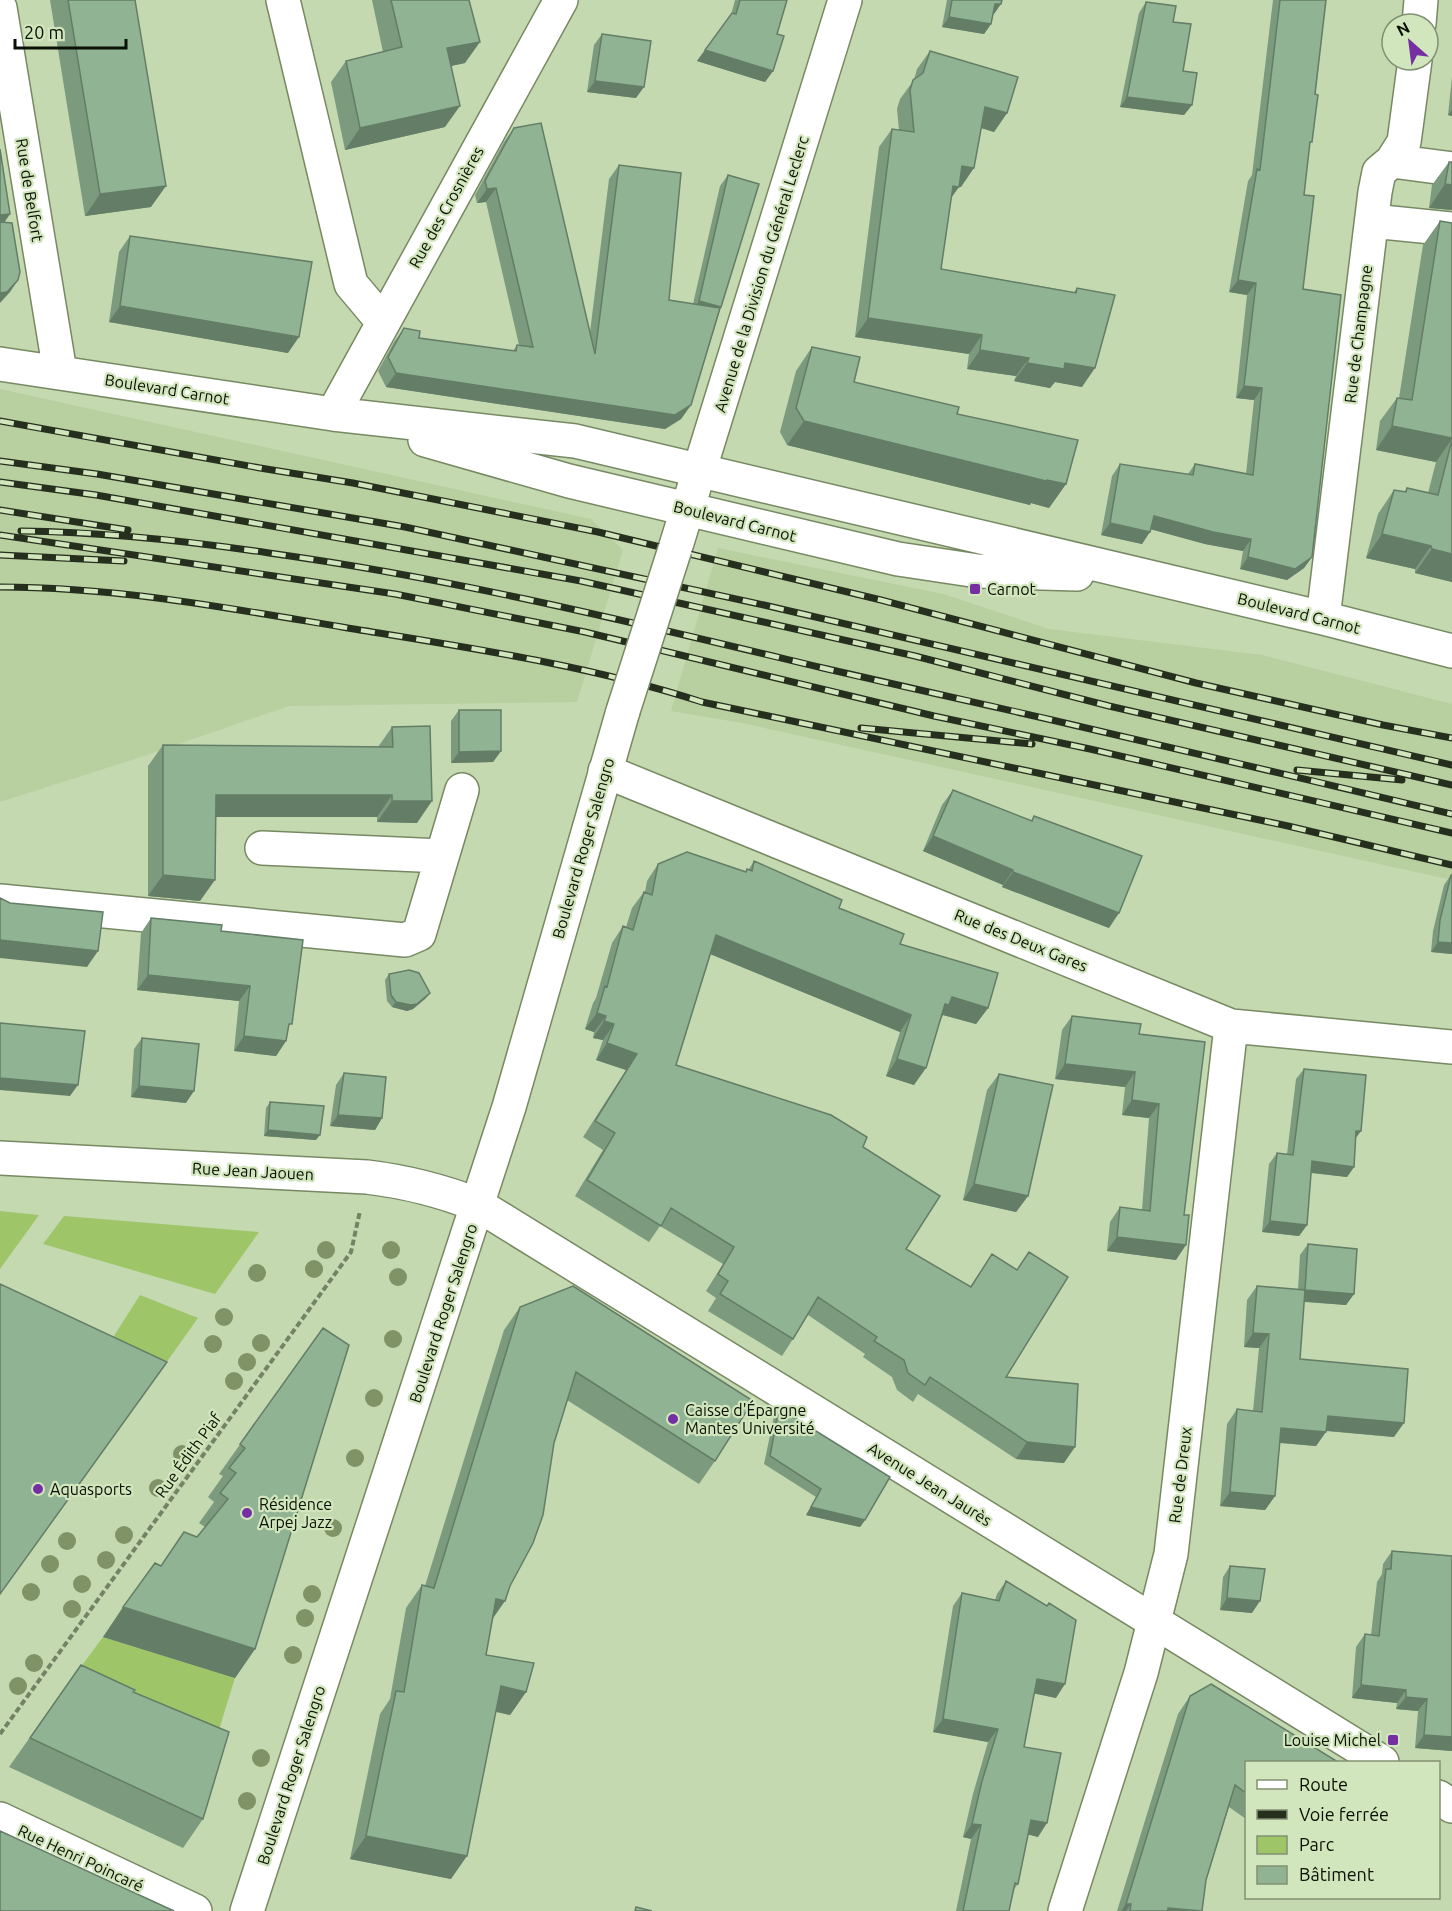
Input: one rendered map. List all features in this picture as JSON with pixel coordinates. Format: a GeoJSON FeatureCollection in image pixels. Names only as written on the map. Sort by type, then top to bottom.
{"type":"FeatureCollection","features":[{"type":"Feature","properties":{"kind":"street"},"geometry":{"type":"LineString","coordinates":[[283,0],[351,284],[383,322]]}},
{"type":"Feature","properties":{"kind":"street","name":"Rue des Crosnières"},"geometry":{"type":"LineString","coordinates":[[333,414],[561,0]]}},
{"type":"Feature","properties":{"kind":"street","name":"Avenue de la Division du Général Leclerc"},"geometry":{"type":"LineString","coordinates":[[675,549],[845,0]]}},
{"type":"Feature","properties":{"kind":"street","name":"Rue de Belfort"},"geometry":{"type":"LineString","coordinates":[[0,8],[60,372]]}},
{"type":"Feature","properties":{"kind":"street","name":"Rue de Champagne"},"geometry":{"type":"LineString","coordinates":[[1323,618],[1379,171],[1392,161],[1404,142],[1413,72]]}},
{"type":"Feature","properties":{"kind":"street"},"geometry":{"type":"LineString","coordinates":[[1392,161],[1452,169]]}},
{"type":"Feature","properties":{"kind":"street"},"geometry":{"type":"LineString","coordinates":[[1372,220],[1452,229]]}},
{"type":"Feature","properties":{"kind":"street","name":"Boulevard Carnot"},"geometry":{"type":"LineString","coordinates":[[0,364],[333,414],[575,441],[1323,618],[1452,651]]}},
{"type":"Feature","properties":{"kind":"street","name":"Boulevard Carnot"},"geometry":{"type":"LineString","coordinates":[[333,414],[569,481],[898,559],[978,571],[1145,576]]}},
{"type":"Feature","properties":{"kind":"street","name":"Boulevard Roger Salengro"},"geometry":{"type":"LineString","coordinates":[[247,1911],[509,1107],[605,771],[675,549]]}},
{"type":"Feature","properties":{"kind":"street","name":"Rue des Deux Gares"},"geometry":{"type":"LineString","coordinates":[[605,771],[1231,1026],[1452,1047]]}},
{"type":"Feature","properties":{"kind":"street"},"geometry":{"type":"LineString","coordinates":[[0,901],[405,940],[419,934],[462,790]]}},
{"type":"Feature","properties":{"kind":"street"},"geometry":{"type":"LineString","coordinates":[[262,848],[442,856]]}},
{"type":"Feature","properties":{"kind":"street","name":"Rue de Dreux"},"geometry":{"type":"LineString","coordinates":[[1065,1911],[1141,1673],[1171,1554],[1231,1026]]}},
{"type":"Feature","properties":{"kind":"street","name":"Rue Jean Jaouen"},"geometry":{"type":"LineString","coordinates":[[8,1157],[367,1177],[408,1182],[446,1192],[478,1205]]}},
{"type":"Feature","properties":{"kind":"street","name":"Avenue Jean Jaurès"},"geometry":{"type":"LineString","coordinates":[[478,1205],[1380,1761]]}},
{"type":"Feature","properties":{"kind":"street","name":"Rue Henri Poincaré"},"geometry":{"type":"LineString","coordinates":[[0,1819],[195,1911]]}},
{"type":"Feature","properties":{"kind":"path","name":"Rue Édith Piaf"},"geometry":{"type":"LineString","coordinates":[[0,1734],[351,1252],[367,1177]]}},
{"type":"Feature","properties":{"kind":"shaded area"},"geometry":{"type":"Polygon","coordinates":[[[0,389],[591,519],[623,550],[577,702],[289,706],[0,802],[0,389]]]}},
{"type":"Feature","properties":{"kind":"shaded area"},"geometry":{"type":"Polygon","coordinates":[[[718,548],[943,594],[1049,629],[1262,655],[1452,704],[1452,880],[742,723],[671,711],[718,548]]]}},
{"type":"Feature","properties":{"kind":"green space"},"geometry":{"type":"Polygon","coordinates":[[[0,1211],[39,1215],[0,1269],[0,1211]]]}},
{"type":"Feature","properties":{"kind":"green space"},"geometry":{"type":"Polygon","coordinates":[[[64,1216],[259,1232],[215,1294],[43,1244],[64,1216]]]}},
{"type":"Feature","properties":{"kind":"green space"},"geometry":{"type":"Polygon","coordinates":[[[140,1295],[198,1318],[166,1363],[112,1339],[140,1295]]]}},
{"type":"Feature","properties":{"kind":"green space"},"geometry":{"type":"Polygon","coordinates":[[[103,1637],[235,1678],[209,1762],[60,1695],[103,1637]]]}},
{"type":"Feature","properties":{"kind":"building"},"geometry":{"type":"Polygon","coordinates":[[[68,0],[135,0],[166,186],[100,194],[68,0]]]}},
{"type":"Feature","properties":{"kind":"building"},"geometry":{"type":"Polygon","coordinates":[[[391,0],[469,0],[480,42],[447,48],[460,106],[360,128],[346,61],[402,47],[391,0]]]}},
{"type":"Feature","properties":{"kind":"building"},"geometry":{"type":"Polygon","coordinates":[[[740,0],[787,0],[777,34],[784,36],[773,71],[705,50],[732,13],[736,14],[740,0]]]}},
{"type":"Feature","properties":{"kind":"building"},"geometry":{"type":"Polygon","coordinates":[[[952,0],[1002,0],[1001,4],[995,4],[991,24],[949,17],[952,0]]]}},
{"type":"Feature","properties":{"kind":"building"},"geometry":{"type":"Polygon","coordinates":[[[1280,0],[1326,0],[1315,94],[1318,95],[1304,195],[1314,196],[1303,289],[1341,295],[1312,557],[1295,569],[1248,557],[1251,539],[1213,532],[1154,516],[1150,532],[1110,523],[1120,464],[1193,475],[1195,464],[1253,475],[1262,388],[1244,386],[1256,283],[1238,280],[1257,169],[1260,170],[1280,0]]]}},
{"type":"Feature","properties":{"kind":"building"},"geometry":{"type":"Polygon","coordinates":[[[1146,2],[1176,6],[1173,22],[1191,24],[1183,71],[1197,73],[1192,105],[1127,97],[1146,2]]]}},
{"type":"Feature","properties":{"kind":"building"},"geometry":{"type":"Polygon","coordinates":[[[602,34],[651,41],[644,87],[595,81],[602,34]]]}},
{"type":"Feature","properties":{"kind":"building"},"geometry":{"type":"Polygon","coordinates":[[[930,51],[1018,77],[1007,113],[985,107],[974,168],[962,166],[959,187],[953,186],[941,269],[1076,293],[1077,288],[1115,295],[1095,368],[1065,363],[1064,369],[1027,363],[1029,358],[980,350],[982,335],[868,318],[892,129],[914,132],[910,90],[913,80],[923,73],[930,51]]]}},
{"type":"Feature","properties":{"kind":"building"},"geometry":{"type":"Polygon","coordinates":[[[541,123],[595,354],[619,165],[681,173],[669,300],[720,308],[691,405],[675,415],[396,373],[388,357],[404,328],[420,331],[419,338],[516,351],[517,345],[533,347],[496,188],[487,189],[485,181],[514,128],[541,123]]]}},
{"type":"Feature","properties":{"kind":"building"},"geometry":{"type":"Polygon","coordinates":[[[0,149],[10,214],[0,215],[0,149]]]}},
{"type":"Feature","properties":{"kind":"building"},"geometry":{"type":"Polygon","coordinates":[[[1449,162],[1452,162],[1452,185],[1445,184],[1449,162]]]}},
{"type":"Feature","properties":{"kind":"building"},"geometry":{"type":"Polygon","coordinates":[[[728,175],[759,184],[721,307],[699,301],[728,175]]]}},
{"type":"Feature","properties":{"kind":"building"},"geometry":{"type":"Polygon","coordinates":[[[1440,221],[1452,223],[1452,438],[1392,426],[1397,398],[1412,400],[1440,221]]]}},
{"type":"Feature","properties":{"kind":"building"},"geometry":{"type":"Polygon","coordinates":[[[0,222],[12,223],[20,272],[18,280],[7,292],[0,293],[0,222]]]}},
{"type":"Feature","properties":{"kind":"building"},"geometry":{"type":"Polygon","coordinates":[[[130,236],[312,262],[299,337],[120,306],[130,236]]]}},
{"type":"Feature","properties":{"kind":"building"},"geometry":{"type":"Polygon","coordinates":[[[812,347],[860,357],[854,382],[959,407],[957,414],[1078,440],[1066,484],[804,421],[796,408],[812,347]]]}},
{"type":"Feature","properties":{"kind":"building"},"geometry":{"type":"Polygon","coordinates":[[[1452,440],[1452,554],[1432,549],[1431,546],[1382,534],[1394,490],[1406,492],[1407,488],[1438,495],[1452,440]]]}},
{"type":"Feature","properties":{"kind":"building"},"geometry":{"type":"Polygon","coordinates":[[[459,710],[501,710],[501,751],[459,752],[459,710]]]}},
{"type":"Feature","properties":{"kind":"building"},"geometry":{"type":"Polygon","coordinates":[[[430,726],[432,801],[392,801],[392,795],[216,795],[215,880],[163,875],[163,745],[393,747],[392,727],[430,726]]]}},
{"type":"Feature","properties":{"kind":"building"},"geometry":{"type":"Polygon","coordinates":[[[953,790],[1032,821],[1034,816],[1142,856],[1119,913],[1013,872],[1013,870],[933,836],[953,790]]]}},
{"type":"Feature","properties":{"kind":"building"},"geometry":{"type":"Polygon","coordinates":[[[687,852],[746,872],[747,869],[752,871],[754,861],[842,900],[839,908],[904,934],[900,944],[998,973],[988,1008],[952,997],[949,1005],[945,1004],[926,1068],[897,1059],[911,1015],[716,935],[676,1065],[831,1115],[867,1137],[863,1147],[940,1196],[906,1249],[971,1287],[992,1254],[1017,1270],[1029,1252],[1068,1277],[1006,1377],[1078,1384],[1075,1447],[1027,1442],[930,1377],[925,1385],[908,1373],[904,1360],[874,1341],[877,1337],[818,1297],[793,1339],[720,1294],[728,1281],[718,1274],[734,1247],[671,1208],[661,1226],[587,1180],[615,1133],[595,1121],[637,1054],[607,1043],[614,1024],[604,1021],[606,1016],[597,1013],[605,986],[607,987],[623,926],[633,930],[644,892],[652,895],[658,864],[687,852]]]}},
{"type":"Feature","properties":{"kind":"building"},"geometry":{"type":"Polygon","coordinates":[[[1451,875],[1452,943],[1438,942],[1440,920],[1451,875]]]}},
{"type":"Feature","properties":{"kind":"building"},"geometry":{"type":"Polygon","coordinates":[[[0,898],[10,903],[103,912],[98,951],[0,940],[0,898]]]}},
{"type":"Feature","properties":{"kind":"building"},"geometry":{"type":"Polygon","coordinates":[[[151,918],[222,925],[221,931],[303,940],[292,1024],[289,1024],[286,1041],[244,1036],[250,986],[148,975],[151,918]]]}},
{"type":"Feature","properties":{"kind":"building"},"geometry":{"type":"Polygon","coordinates":[[[409,970],[419,973],[430,993],[417,1004],[411,1005],[396,1002],[391,995],[389,974],[409,970]]]}},
{"type":"Feature","properties":{"kind":"building"},"geometry":{"type":"Polygon","coordinates":[[[1072,1016],[1141,1024],[1139,1034],[1205,1042],[1184,1215],[1189,1215],[1186,1245],[1117,1237],[1120,1207],[1150,1211],[1159,1104],[1132,1100],[1135,1072],[1065,1064],[1072,1016]]]}},
{"type":"Feature","properties":{"kind":"building"},"geometry":{"type":"Polygon","coordinates":[[[0,1023],[85,1031],[78,1085],[0,1078],[0,1023]]]}},
{"type":"Feature","properties":{"kind":"building"},"geometry":{"type":"Polygon","coordinates":[[[142,1038],[199,1044],[194,1091],[139,1086],[142,1038]]]}},
{"type":"Feature","properties":{"kind":"building"},"geometry":{"type":"Polygon","coordinates":[[[1304,1069],[1366,1075],[1361,1131],[1356,1131],[1354,1167],[1312,1161],[1307,1225],[1270,1221],[1277,1153],[1293,1155],[1304,1069]]]}},
{"type":"Feature","properties":{"kind":"building"},"geometry":{"type":"Polygon","coordinates":[[[344,1073],[386,1077],[382,1118],[338,1115],[344,1073]]]}},
{"type":"Feature","properties":{"kind":"building"},"geometry":{"type":"Polygon","coordinates":[[[999,1074],[1053,1085],[1028,1196],[974,1184],[999,1074]]]}},
{"type":"Feature","properties":{"kind":"building"},"geometry":{"type":"Polygon","coordinates":[[[270,1102],[324,1106],[320,1135],[268,1130],[270,1102]]]}},
{"type":"Feature","properties":{"kind":"building"},"geometry":{"type":"Polygon","coordinates":[[[1308,1244],[1357,1249],[1354,1294],[1305,1290],[1308,1244]]]}},
{"type":"Feature","properties":{"kind":"building","name":"Aquasports"},"geometry":{"type":"Polygon","coordinates":[[[0,1284],[167,1362],[0,1594],[0,1284]]]}},
{"type":"Feature","properties":{"kind":"building"},"geometry":{"type":"Polygon","coordinates":[[[573,1286],[753,1401],[715,1461],[576,1372],[554,1443],[543,1515],[533,1543],[510,1586],[505,1601],[496,1599],[486,1655],[534,1663],[526,1692],[501,1686],[467,1856],[366,1836],[396,1691],[404,1692],[422,1585],[434,1588],[520,1307],[573,1286]]]}},
{"type":"Feature","properties":{"kind":"building"},"geometry":{"type":"Polygon","coordinates":[[[1257,1286],[1305,1290],[1300,1359],[1408,1369],[1404,1423],[1328,1416],[1326,1432],[1281,1428],[1275,1496],[1230,1492],[1237,1409],[1262,1412],[1269,1334],[1253,1333],[1257,1286]]]}},
{"type":"Feature","properties":{"kind":"building","name":"Résidence Arpej Jazz"},"geometry":{"type":"Polygon","coordinates":[[[323,1328],[349,1345],[255,1649],[123,1607],[155,1563],[161,1566],[184,1532],[197,1537],[228,1499],[220,1493],[236,1473],[229,1468],[245,1448],[240,1444],[323,1328]]]}},
{"type":"Feature","properties":{"kind":"building"},"geometry":{"type":"Polygon","coordinates":[[[779,1408],[890,1477],[865,1520],[811,1507],[821,1489],[770,1456],[779,1408]]]}},
{"type":"Feature","properties":{"kind":"building"},"geometry":{"type":"Polygon","coordinates":[[[1392,1551],[1452,1556],[1452,1737],[1424,1735],[1427,1699],[1406,1697],[1406,1690],[1361,1685],[1365,1634],[1379,1636],[1386,1569],[1391,1569],[1392,1551]]]}},
{"type":"Feature","properties":{"kind":"building"},"geometry":{"type":"Polygon","coordinates":[[[1230,1566],[1265,1569],[1260,1601],[1227,1598],[1230,1566]]]}},
{"type":"Feature","properties":{"kind":"building"},"geometry":{"type":"Polygon","coordinates":[[[1006,1581],[1047,1606],[1049,1603],[1076,1620],[1065,1684],[1037,1679],[1024,1747],[1061,1753],[1047,1823],[1031,1820],[1018,1884],[1015,1883],[1009,1911],[963,1911],[981,1825],[972,1824],[998,1729],[943,1719],[962,1593],[999,1601],[1006,1581]]]}},
{"type":"Feature","properties":{"kind":"building"},"geometry":{"type":"Polygon","coordinates":[[[81,1665],[135,1690],[133,1692],[229,1732],[203,1819],[30,1738],[81,1665]]]}},
{"type":"Feature","properties":{"kind":"building"},"geometry":{"type":"Polygon","coordinates":[[[1211,1684],[1336,1761],[1245,1761],[1245,1792],[1235,1785],[1206,1880],[1202,1911],[1168,1908],[1168,1911],[1130,1911],[1131,1904],[1126,1904],[1190,1696],[1211,1684]]]}},
{"type":"Feature","properties":{"kind":"building"},"geometry":{"type":"Polygon","coordinates":[[[0,1831],[174,1911],[0,1911],[0,1831]]]}},
{"type":"Feature","properties":{"kind":"building"},"geometry":{"type":"Polygon","coordinates":[[[636,1907],[652,1911],[635,1911],[636,1907]]]}},
{"type":"Feature","properties":{"kind":"railway"},"geometry":{"type":"LineString","coordinates":[[0,421],[353,483],[598,532],[881,600],[1196,683],[1452,738]]}},
{"type":"Feature","properties":{"kind":"railway"},"geometry":{"type":"LineString","coordinates":[[0,461],[97,474],[405,527],[764,605],[1452,765]]}},
{"type":"Feature","properties":{"kind":"railway"},"geometry":{"type":"LineString","coordinates":[[0,482],[96,495],[581,581],[915,656],[1109,706],[1452,785]]}},
{"type":"Feature","properties":{"kind":"railway"},"geometry":{"type":"LineString","coordinates":[[0,510],[128,530]]}},
{"type":"Feature","properties":{"kind":"railway"},"geometry":{"type":"LineString","coordinates":[[21,531],[115,535],[208,545],[339,564],[478,589],[1023,713],[1452,814]]}},
{"type":"Feature","properties":{"kind":"railway"},"geometry":{"type":"LineString","coordinates":[[0,535],[395,594],[585,632],[934,716],[1090,749],[1452,833]]}},
{"type":"Feature","properties":{"kind":"railway"},"geometry":{"type":"LineString","coordinates":[[0,555],[124,561]]}},
{"type":"Feature","properties":{"kind":"railway"},"geometry":{"type":"LineString","coordinates":[[0,587],[86,591],[172,600],[524,658],[613,677],[702,702],[1288,826],[1452,865]]}},
{"type":"Feature","properties":{"kind":"railway"},"geometry":{"type":"LineString","coordinates":[[861,728],[1032,744]]}},
{"type":"Feature","properties":{"kind":"railway"},"geometry":{"type":"LineString","coordinates":[[1297,770],[1402,780]]}},
{"type":"Feature","properties":{"kind":"place","name":"Carnot"},"geometry":{"type":"Point","coordinates":[975,589]}},
{"type":"Feature","properties":{"kind":"place","name":"Caisse d'Épargne Mantes Université"},"geometry":{"type":"Point","coordinates":[673,1419]}},
{"type":"Feature","properties":{"kind":"place","name":"Aquasports"},"geometry":{"type":"Point","coordinates":[38,1489]}},
{"type":"Feature","properties":{"kind":"place","name":"Résidence Arpej Jazz"},"geometry":{"type":"Point","coordinates":[247,1513]}},
{"type":"Feature","properties":{"kind":"place","name":"Louise Michel"},"geometry":{"type":"Point","coordinates":[1393,1740]}}]}
